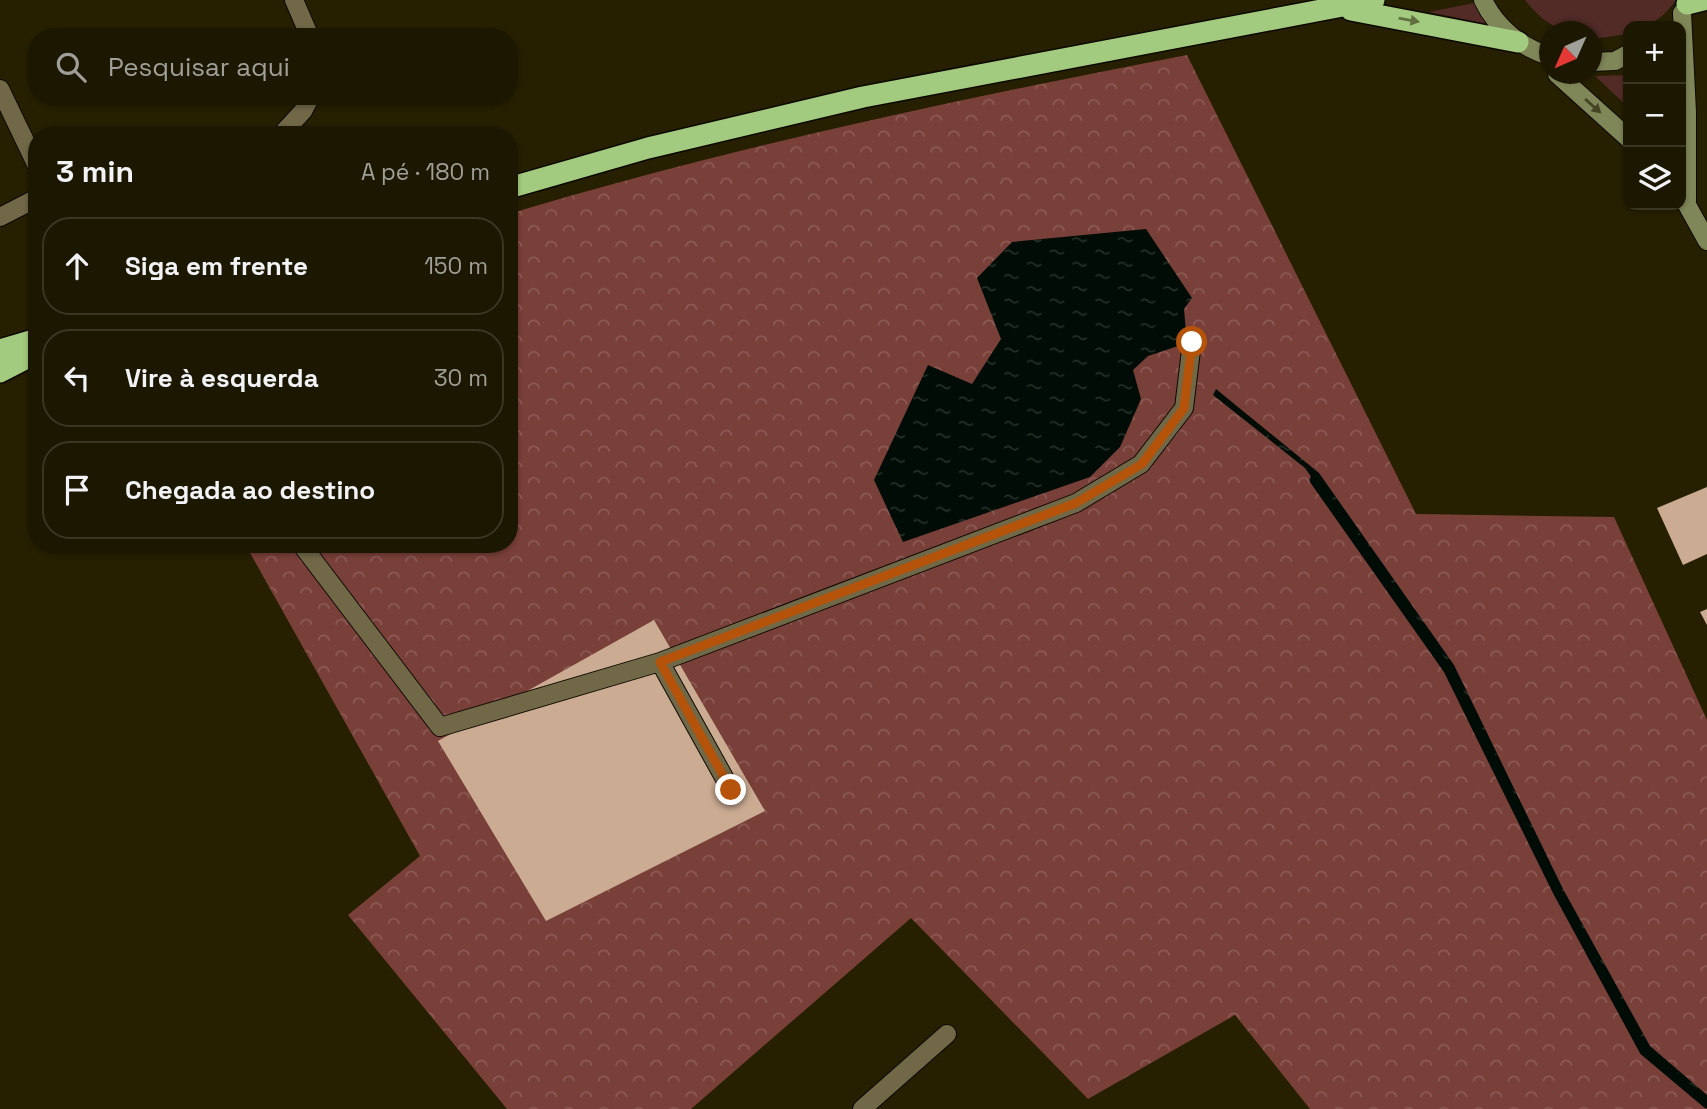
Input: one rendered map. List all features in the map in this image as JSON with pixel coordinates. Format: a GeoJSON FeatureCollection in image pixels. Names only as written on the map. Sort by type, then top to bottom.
{"type":"FeatureCollection","features":[{"type":"Feature","properties":{"kind":"highway"},"geometry":{"type":"LineString","coordinates":[[518,185],[648,148],[863,97],[1374,0]]}},
{"type":"Feature","properties":{"kind":"highway"},"geometry":{"type":"LineString","coordinates":[[1347,4],[1533,50]]}},
{"type":"Feature","properties":{"kind":"highway"},"geometry":{"type":"LineString","coordinates":[[0,350],[28,342]]}},
{"type":"Feature","properties":{"kind":"highway"},"geometry":{"type":"LineString","coordinates":[[0,372],[28,358]]}},
{"type":"Feature","properties":{"kind":"main road"},"geometry":{"type":"LineString","coordinates":[[1483,0],[1489,13],[1533,50]]}},
{"type":"Feature","properties":{"kind":"main road"},"geometry":{"type":"LineString","coordinates":[[1674,21],[1690,4]]}},
{"type":"Feature","properties":{"kind":"main road"},"geometry":{"type":"LineString","coordinates":[[1686,147],[1690,4]]}},
{"type":"Feature","properties":{"kind":"main road"},"geometry":{"type":"LineString","coordinates":[[1602,62],[1615,61],[1623,57]]}},
{"type":"Feature","properties":{"kind":"main road"},"geometry":{"type":"LineString","coordinates":[[1569,84],[1623,133]]}},
{"type":"Feature","properties":{"kind":"main road"},"geometry":{"type":"LineString","coordinates":[[1686,201],[1707,241]]}},
{"type":"Feature","properties":{"kind":"street"},"geometry":{"type":"LineString","coordinates":[[294,0],[306,28]]}},
{"type":"Feature","properties":{"kind":"street"},"geometry":{"type":"LineString","coordinates":[[0,89],[28,147]]}},
{"type":"Feature","properties":{"kind":"street"},"geometry":{"type":"LineString","coordinates":[[289,126],[306,105]]}},
{"type":"Feature","properties":{"kind":"street"},"geometry":{"type":"LineString","coordinates":[[0,217],[28,203]]}},
{"type":"Feature","properties":{"kind":"street"},"geometry":{"type":"LineString","coordinates":[[308,553],[440,727],[660,662],[1076,503],[1142,464],[1184,408],[1192,342]]}},
{"type":"Feature","properties":{"kind":"street"},"geometry":{"type":"LineString","coordinates":[[660,662],[731,790]]}},
{"type":"Feature","properties":{"kind":"street"},"geometry":{"type":"LineString","coordinates":[[862,1109],[947,1034]]}},
{"type":"Feature","properties":{"kind":"shaded area"},"geometry":{"type":"Polygon","coordinates":[[[1525,0],[1676,0],[1656,20],[1623,21],[1623,35],[1602,38],[1602,21],[1546,21],[1525,0]]]}},
{"type":"Feature","properties":{"kind":"shaded area"},"geometry":{"type":"Polygon","coordinates":[[[1474,3],[1487,24],[1429,12],[1474,3]]]}},
{"type":"Feature","properties":{"kind":"shaded area"},"geometry":{"type":"Polygon","coordinates":[[[1623,75],[1623,102],[1602,83],[1602,76],[1623,75]]]}},
{"type":"Feature","properties":{"kind":"green space"},"geometry":{"type":"Polygon","coordinates":[[[1187,55],[1416,514],[1614,517],[1707,720],[1707,1109],[1310,1109],[1235,1015],[1088,1099],[911,918],[691,1109],[507,1109],[348,915],[420,856],[250,553],[518,553],[518,211],[761,146],[1016,89],[1187,55]]]}},
{"type":"Feature","properties":{"kind":"water"},"geometry":{"type":"Polygon","coordinates":[[[1146,229],[1192,298],[1184,309],[1187,343],[1148,356],[1133,370],[1141,399],[1120,447],[1090,477],[903,542],[874,480],[928,365],[972,384],[1001,339],[977,278],[1012,242],[1146,229]]]}},
{"type":"Feature","properties":{"kind":"water"},"geometry":{"type":"Polygon","coordinates":[[[1216,389],[1319,473],[1454,665],[1563,889],[1650,1046],[1707,1095],[1707,1104],[1644,1051],[1557,891],[1448,670],[1305,468],[1213,395],[1216,389]]]}},
{"type":"Feature","properties":{"kind":"building"},"geometry":{"type":"Polygon","coordinates":[[[1707,487],[1707,554],[1683,565],[1657,508],[1707,487]]]}},
{"type":"Feature","properties":{"kind":"building"},"geometry":{"type":"Polygon","coordinates":[[[1707,609],[1707,625],[1700,612],[1707,609]]]}},
{"type":"Feature","properties":{"kind":"building"},"geometry":{"type":"Polygon","coordinates":[[[654,620],[765,811],[546,921],[438,741],[654,620]]]}},
{"type":"Feature","properties":{"kind":"waterway"},"geometry":{"type":"LineString","coordinates":[[1314,480],[1448,670],[1557,891],[1644,1051],[1707,1104]]}},
{"type":"Feature","properties":{"kind":"route"},"geometry":{"type":"LineString","coordinates":[[731,790],[660,662],[1076,503],[1142,464],[1184,408],[1192,342]]}}]}
